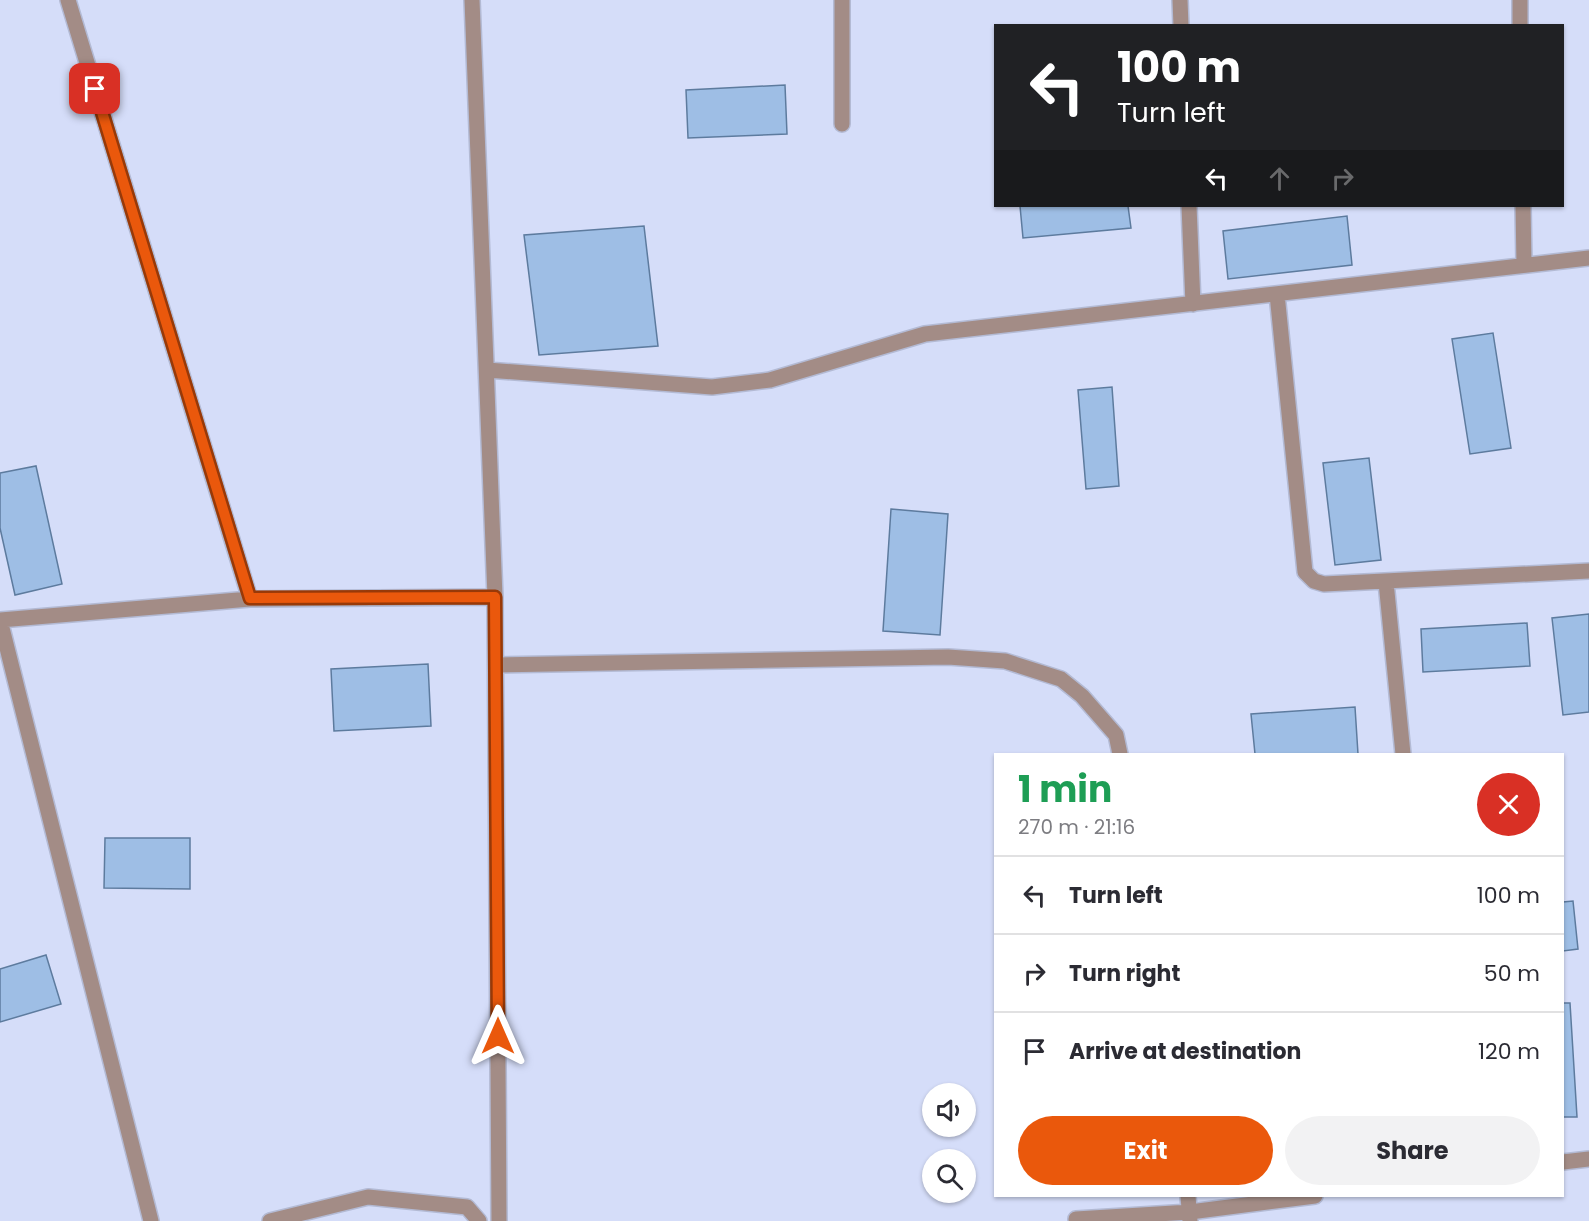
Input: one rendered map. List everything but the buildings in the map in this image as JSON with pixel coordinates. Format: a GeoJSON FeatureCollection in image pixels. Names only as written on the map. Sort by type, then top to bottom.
{"type":"FeatureCollection","features":[{"type":"Feature","properties":{"kind":"street"},"geometry":{"type":"LineString","coordinates":[[68,0],[250,598]]}},
{"type":"Feature","properties":{"kind":"street"},"geometry":{"type":"LineString","coordinates":[[472,0],[495,597],[499,1221]]}},
{"type":"Feature","properties":{"kind":"street"},"geometry":{"type":"LineString","coordinates":[[842,0],[842,124]]}},
{"type":"Feature","properties":{"kind":"street"},"geometry":{"type":"LineString","coordinates":[[1180,0],[1181,24]]}},
{"type":"Feature","properties":{"kind":"street"},"geometry":{"type":"LineString","coordinates":[[1520,0],[1520,24]]}},
{"type":"Feature","properties":{"kind":"street"},"geometry":{"type":"LineString","coordinates":[[1189,207],[1193,304]]}},
{"type":"Feature","properties":{"kind":"street"},"geometry":{"type":"LineString","coordinates":[[1523,207],[1524,264]]}},
{"type":"Feature","properties":{"kind":"street"},"geometry":{"type":"LineString","coordinates":[[487,370],[712,387],[770,380],[925,334],[1589,258]]}},
{"type":"Feature","properties":{"kind":"street"},"geometry":{"type":"LineString","coordinates":[[1276,294],[1305,572],[1314,581],[1324,584],[1386,582],[1589,571]]}},
{"type":"Feature","properties":{"kind":"street"},"geometry":{"type":"LineString","coordinates":[[1386,582],[1403,753]]}},
{"type":"Feature","properties":{"kind":"street"},"geometry":{"type":"LineString","coordinates":[[152,1221],[0,620],[250,598],[495,597]]}},
{"type":"Feature","properties":{"kind":"street"},"geometry":{"type":"LineString","coordinates":[[496,665],[948,657],[1005,661],[1061,679],[1082,696],[1116,735],[1120,753]]}},
{"type":"Feature","properties":{"kind":"street"},"geometry":{"type":"LineString","coordinates":[[1564,1162],[1589,1159]]}},
{"type":"Feature","properties":{"kind":"street"},"geometry":{"type":"LineString","coordinates":[[270,1221],[368,1197],[467,1207],[479,1221]]}},
{"type":"Feature","properties":{"kind":"street"},"geometry":{"type":"LineString","coordinates":[[1188,1197],[1190,1217]]}},
{"type":"Feature","properties":{"kind":"street"},"geometry":{"type":"LineString","coordinates":[[1076,1219],[1190,1217],[1309,1197]]}},
{"type":"Feature","properties":{"kind":"route"},"geometry":{"type":"LineString","coordinates":[[95,89],[250,598],[495,597],[498,1036]]}}]}
